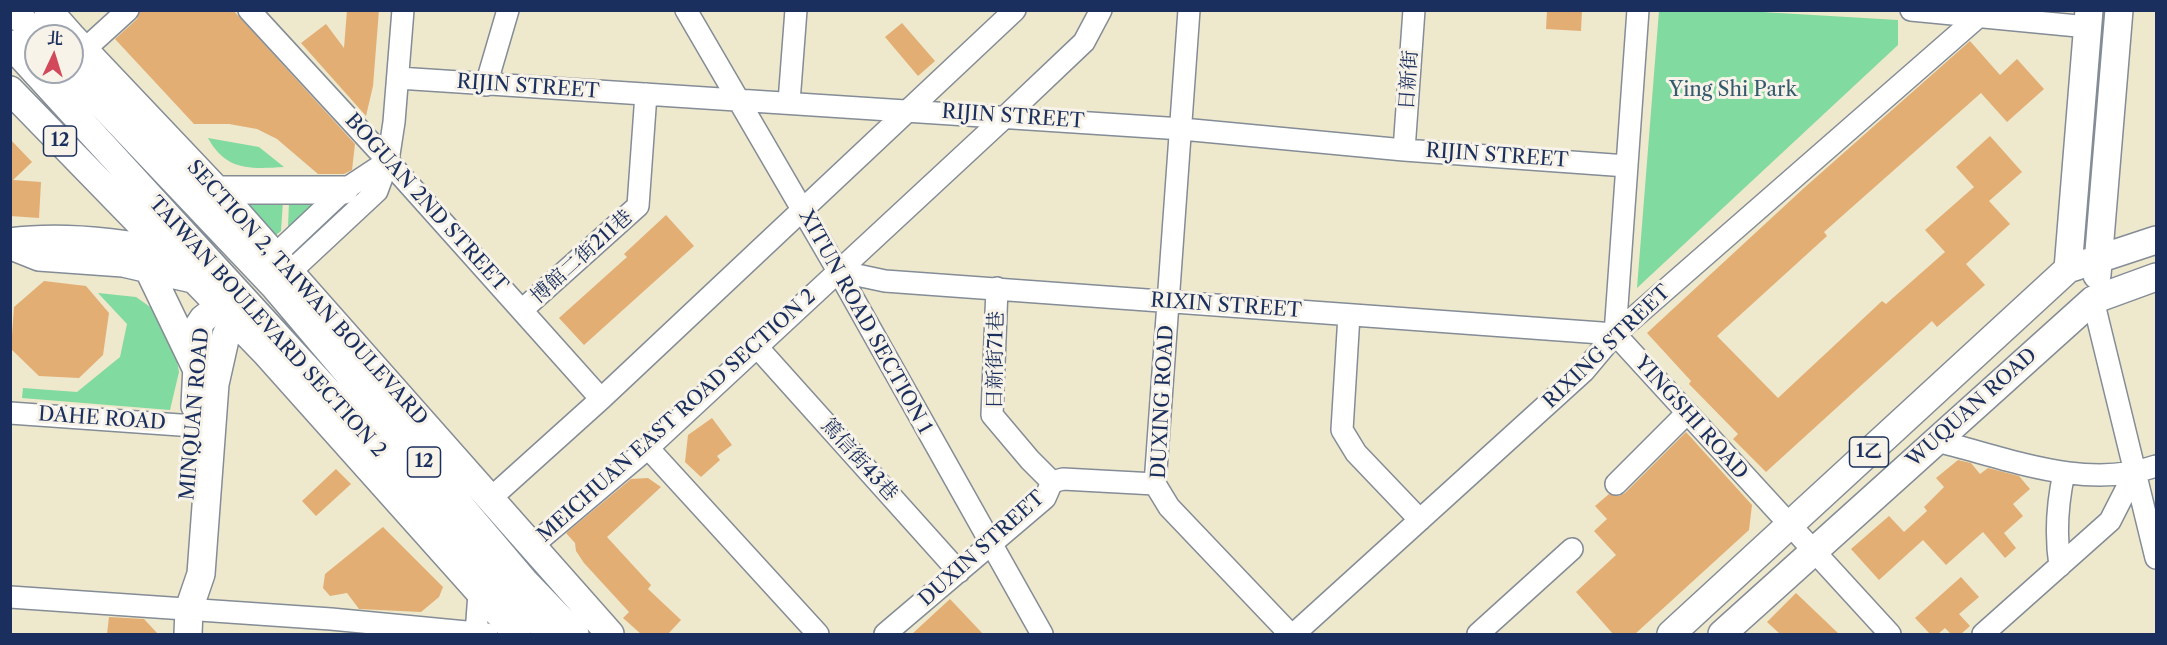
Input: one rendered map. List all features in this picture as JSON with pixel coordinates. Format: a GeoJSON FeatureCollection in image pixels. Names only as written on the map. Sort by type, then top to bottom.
{"type":"FeatureCollection","features":[{"type":"Feature","properties":{"kind":"main road"},"geometry":{"type":"LineString","coordinates":[[13,10],[26,24]]}},
{"type":"Feature","properties":{"kind":"main road","name":"SECTION 2, TAIWAN BOULEVARD"},"geometry":{"type":"LineString","coordinates":[[48,10],[57,24]]}},
{"type":"Feature","properties":{"kind":"main road"},"geometry":{"type":"LineString","coordinates":[[2093,300],[2099,260],[2119,10]]}},
{"type":"Feature","properties":{"kind":"main road"},"geometry":{"type":"LineString","coordinates":[[2089,19],[2068,269],[2093,300]]}},
{"type":"Feature","properties":{"kind":"main road","name":"TAIWAN BOULEVARD SECTION 2"},"geometry":{"type":"LineString","coordinates":[[10,44],[201,270]]}},
{"type":"Feature","properties":{"kind":"main road","name":"SECTION 2, TAIWAN BOULEVARD"},"geometry":{"type":"LineString","coordinates":[[84,59],[217,190],[275,272],[491,498],[610,634]]}},
{"type":"Feature","properties":{"kind":"main road","name":"TAIWAN BOULEVARD SECTION 2"},"geometry":{"type":"LineString","coordinates":[[84,60],[275,272],[524,581],[576,634]]}},
{"type":"Feature","properties":{"kind":"main road","name":"12"},"geometry":{"type":"LineString","coordinates":[[10,90],[170,252],[201,270],[236,308]]}},
{"type":"Feature","properties":{"kind":"main road"},"geometry":{"type":"LineString","coordinates":[[111,190],[142,257],[207,378],[245,354],[277,352]]}},
{"type":"Feature","properties":{"kind":"main road"},"geometry":{"type":"LineString","coordinates":[[217,190],[344,190]]}},
{"type":"Feature","properties":{"kind":"main road"},"geometry":{"type":"LineString","coordinates":[[10,243],[41,238],[201,270],[275,272]]}},
{"type":"Feature","properties":{"kind":"main road"},"geometry":{"type":"LineString","coordinates":[[2068,269],[2157,240]]}},
{"type":"Feature","properties":{"kind":"main road"},"geometry":{"type":"LineString","coordinates":[[142,257],[170,252]]}},
{"type":"Feature","properties":{"kind":"main road","name":"WUQUAN ROAD"},"geometry":{"type":"LineString","coordinates":[[1671,634],[2068,269]]}},
{"type":"Feature","properties":{"kind":"main road","name":"MINQUAN ROAD"},"geometry":{"type":"LineString","coordinates":[[188,622],[183,573],[194,426],[207,378],[236,308],[275,272]]}},
{"type":"Feature","properties":{"kind":"main road","name":"WUQUAN ROAD"},"geometry":{"type":"LineString","coordinates":[[1722,634],[2093,300],[2157,277]]}},
{"type":"Feature","properties":{"kind":"main road"},"geometry":{"type":"LineString","coordinates":[[236,308],[277,352],[479,593],[517,634]]}},
{"type":"Feature","properties":{"kind":"main road","name":"TAIWAN BOULEVARD SECTION 2"},"geometry":{"type":"LineString","coordinates":[[277,352],[550,634]]}},
{"type":"Feature","properties":{"kind":"main road","name":"MINQUAN ROAD"},"geometry":{"type":"LineString","coordinates":[[188,622],[201,574],[207,378]]}},
{"type":"Feature","properties":{"kind":"street"},"geometry":{"type":"LineString","coordinates":[[84,42],[128,10]]}},
{"type":"Feature","properties":{"kind":"street","name":"BOGUAN 2ND STREET"},"geometry":{"type":"LineString","coordinates":[[249,10],[388,160],[601,399]]}},
{"type":"Feature","properties":{"kind":"street","name":"MINQUAN ROAD"},"geometry":{"type":"LineString","coordinates":[[275,272],[377,191],[388,160],[403,10]]}},
{"type":"Feature","properties":{"kind":"street"},"geometry":{"type":"LineString","coordinates":[[486,84],[508,10]]}},
{"type":"Feature","properties":{"kind":"street","name":"XITUN ROAD SECTION 1"},"geometry":{"type":"LineString","coordinates":[[686,10],[838,271],[1042,634]]}},
{"type":"Feature","properties":{"kind":"street"},"geometry":{"type":"LineString","coordinates":[[789,102],[796,10]]}},
{"type":"Feature","properties":{"kind":"street"},"geometry":{"type":"LineString","coordinates":[[491,498],[601,399],[801,208],[911,110],[1015,10]]}},
{"type":"Feature","properties":{"kind":"street","name":"MEICHUAN EAST ROAD SECTION 2"},"geometry":{"type":"LineString","coordinates":[[533,545],[648,448],[1006,116],[1084,42],[1101,10]]}},
{"type":"Feature","properties":{"kind":"street","name":"DUXING ROAD"},"geometry":{"type":"LineString","coordinates":[[1189,10],[1155,484],[1169,507],[1292,634]]}},
{"type":"Feature","properties":{"kind":"street","name":"日新街"},"geometry":{"type":"LineString","coordinates":[[1404,150],[1414,10]]}},
{"type":"Feature","properties":{"kind":"street"},"geometry":{"type":"LineString","coordinates":[[1615,334],[1638,10]]}},
{"type":"Feature","properties":{"kind":"street"},"geometry":{"type":"LineString","coordinates":[[1911,10],[1979,16],[2089,19]]}},
{"type":"Feature","properties":{"kind":"street","name":"RIXING STREET"},"geometry":{"type":"LineString","coordinates":[[1292,634],[1584,371],[1615,334],[1979,16]]}},
{"type":"Feature","properties":{"kind":"street","name":"RIJIN STREET"},"geometry":{"type":"LineString","coordinates":[[398,78],[1006,116],[1182,129],[1404,150],[1627,166]]}},
{"type":"Feature","properties":{"kind":"street","name":"博館二街211巷"},"geometry":{"type":"LineString","coordinates":[[522,310],[638,206],[646,94]]}},
{"type":"Feature","properties":{"kind":"street","name":"MINQUAN ROAD"},"geometry":{"type":"LineString","coordinates":[[275,272],[344,190],[388,160]]}},
{"type":"Feature","properties":{"kind":"street","name":"RIXIN STREET"},"geometry":{"type":"LineString","coordinates":[[838,271],[885,281],[1615,334]]}},
{"type":"Feature","properties":{"kind":"street","name":"日新街71巷"},"geometry":{"type":"LineString","coordinates":[[998,288],[992,415],[1052,482]]}},
{"type":"Feature","properties":{"kind":"street"},"geometry":{"type":"LineString","coordinates":[[2093,300],[2134,474],[2157,558]]}},
{"type":"Feature","properties":{"kind":"street"},"geometry":{"type":"LineString","coordinates":[[1349,315],[1342,430],[1356,453],[1420,520]]}},
{"type":"Feature","properties":{"kind":"street","name":"YINGSHI ROAD"},"geometry":{"type":"LineString","coordinates":[[1615,334],[1890,634]]}},
{"type":"Feature","properties":{"kind":"street","name":"篤信街43巷"},"geometry":{"type":"LineString","coordinates":[[758,348],[959,572]]}},
{"type":"Feature","properties":{"kind":"street","name":"DAHE ROAD"},"geometry":{"type":"LineString","coordinates":[[10,413],[194,426]]}},
{"type":"Feature","properties":{"kind":"street"},"geometry":{"type":"LineString","coordinates":[[1616,484],[1687,413]]}},
{"type":"Feature","properties":{"kind":"street"},"geometry":{"type":"LineString","coordinates":[[1937,441],[2064,473],[2093,476],[2134,474],[2157,466]]}},
{"type":"Feature","properties":{"kind":"street"},"geometry":{"type":"LineString","coordinates":[[648,448],[818,634]]}},
{"type":"Feature","properties":{"kind":"street"},"geometry":{"type":"LineString","coordinates":[[2060,566],[2056,524],[2064,473]]}},
{"type":"Feature","properties":{"kind":"street"},"geometry":{"type":"LineString","coordinates":[[1983,634],[2110,521],[2134,474]]}},
{"type":"Feature","properties":{"kind":"street","name":"DUXIN STREET"},"geometry":{"type":"LineString","coordinates":[[885,634],[1045,498],[1052,482],[1063,479],[1155,484]]}},
{"type":"Feature","properties":{"kind":"street"},"geometry":{"type":"LineString","coordinates":[[1478,634],[1572,549]]}},
{"type":"Feature","properties":{"kind":"street"},"geometry":{"type":"LineString","coordinates":[[10,597],[188,622],[480,634],[479,593]]}},
{"type":"Feature","properties":{"kind":"green space","name":"Ying Shi Park"},"geometry":{"type":"Polygon","coordinates":[[[1659,11],[1745,11],[1898,20],[1898,45],[1637,288],[1659,11]]]}},
{"type":"Feature","properties":{"kind":"green space"},"geometry":{"type":"Polygon","coordinates":[[[208,138],[259,147],[284,167],[240,166],[223,157],[208,138]]]}},
{"type":"Feature","properties":{"kind":"green space"},"geometry":{"type":"Polygon","coordinates":[[[240,195],[283,201],[281,231],[276,235],[240,195]]]}},
{"type":"Feature","properties":{"kind":"green space"},"geometry":{"type":"Polygon","coordinates":[[[322,199],[288,227],[289,202],[322,199]]]}},
{"type":"Feature","properties":{"kind":"green space"},"geometry":{"type":"Polygon","coordinates":[[[98,293],[136,297],[156,311],[175,350],[179,372],[170,410],[22,398],[23,388],[77,392],[120,357],[127,324],[98,293]]]}},
{"type":"Feature","properties":{"kind":"building"},"geometry":{"type":"Polygon","coordinates":[[[140,10],[233,10],[355,144],[352,170],[344,174],[318,174],[277,139],[257,129],[229,124],[194,124],[115,39],[137,19],[140,10]]]}},
{"type":"Feature","properties":{"kind":"building"},"geometry":{"type":"Polygon","coordinates":[[[347,10],[379,10],[373,86],[366,116],[301,43],[326,24],[344,48],[347,10]]]}},
{"type":"Feature","properties":{"kind":"building"},"geometry":{"type":"Polygon","coordinates":[[[1547,10],[1582,10],[1581,31],[1546,29],[1547,10]]]}},
{"type":"Feature","properties":{"kind":"building"},"geometry":{"type":"Polygon","coordinates":[[[902,23],[935,61],[918,76],[885,37],[902,23]]]}},
{"type":"Feature","properties":{"kind":"building"},"geometry":{"type":"Polygon","coordinates":[[[1970,41],[2000,75],[2017,59],[2044,89],[2007,122],[1981,93],[1824,232],[1827,236],[1717,336],[1778,398],[1882,301],[1886,304],[1945,252],[1925,230],[1974,187],[1956,167],[1990,136],[2022,172],[1989,201],[2010,224],[1966,264],[1985,285],[1937,327],[1932,321],[1766,472],[1733,439],[1738,434],[1689,384],[1691,381],[1647,333],[1804,188],[1970,41]]]}},
{"type":"Feature","properties":{"kind":"building"},"geometry":{"type":"Polygon","coordinates":[[[10,139],[32,162],[13,180],[41,182],[39,218],[10,216],[10,139]]]}},
{"type":"Feature","properties":{"kind":"building"},"geometry":{"type":"Polygon","coordinates":[[[666,215],[694,246],[584,345],[559,318],[627,257],[624,254],[666,215]]]}},
{"type":"Feature","properties":{"kind":"building"},"geometry":{"type":"Polygon","coordinates":[[[44,281],[86,286],[109,313],[103,355],[79,378],[39,376],[11,349],[14,307],[44,281]]]}},
{"type":"Feature","properties":{"kind":"building"},"geometry":{"type":"Polygon","coordinates":[[[712,418],[732,445],[717,456],[720,460],[701,477],[685,462],[688,435],[712,418]]]}},
{"type":"Feature","properties":{"kind":"building"},"geometry":{"type":"Polygon","coordinates":[[[1686,432],[1752,505],[1749,530],[1635,634],[1613,634],[1576,592],[1616,555],[1594,531],[1607,519],[1595,506],[1609,494],[1619,496],[1625,493],[1686,432]]]}},
{"type":"Feature","properties":{"kind":"building"},"geometry":{"type":"Polygon","coordinates":[[[1958,460],[1971,463],[1980,474],[1988,468],[2019,476],[2030,489],[2013,504],[2023,516],[2004,533],[2016,548],[2005,558],[1983,532],[1946,565],[1923,540],[1879,580],[1851,549],[1889,516],[1904,532],[1927,511],[1924,507],[1944,487],[1936,478],[1958,460]]]}},
{"type":"Feature","properties":{"kind":"building"},"geometry":{"type":"Polygon","coordinates":[[[336,469],[351,484],[316,516],[302,501],[336,469]]]}},
{"type":"Feature","properties":{"kind":"building"},"geometry":{"type":"Polygon","coordinates":[[[648,478],[661,487],[607,537],[651,585],[648,589],[681,620],[668,634],[641,634],[623,618],[629,612],[584,563],[576,551],[575,543],[566,533],[631,479],[648,478]]]}},
{"type":"Feature","properties":{"kind":"building"},"geometry":{"type":"Polygon","coordinates":[[[383,527],[443,587],[439,597],[421,612],[359,609],[347,593],[330,596],[323,588],[325,574],[383,527]]]}},
{"type":"Feature","properties":{"kind":"building"},"geometry":{"type":"Polygon","coordinates":[[[1961,577],[1979,597],[1959,614],[1970,626],[1961,634],[1951,634],[1945,628],[1938,634],[1930,634],[1915,618],[1961,577]]]}},
{"type":"Feature","properties":{"kind":"building"},"geometry":{"type":"Polygon","coordinates":[[[1796,593],[1839,634],[1780,634],[1767,622],[1796,593]]]}},
{"type":"Feature","properties":{"kind":"building"},"geometry":{"type":"Polygon","coordinates":[[[950,599],[983,634],[912,634],[950,599]]]}},
{"type":"Feature","properties":{"kind":"building"},"geometry":{"type":"Polygon","coordinates":[[[109,617],[144,619],[158,634],[107,634],[109,617]]]}}]}
